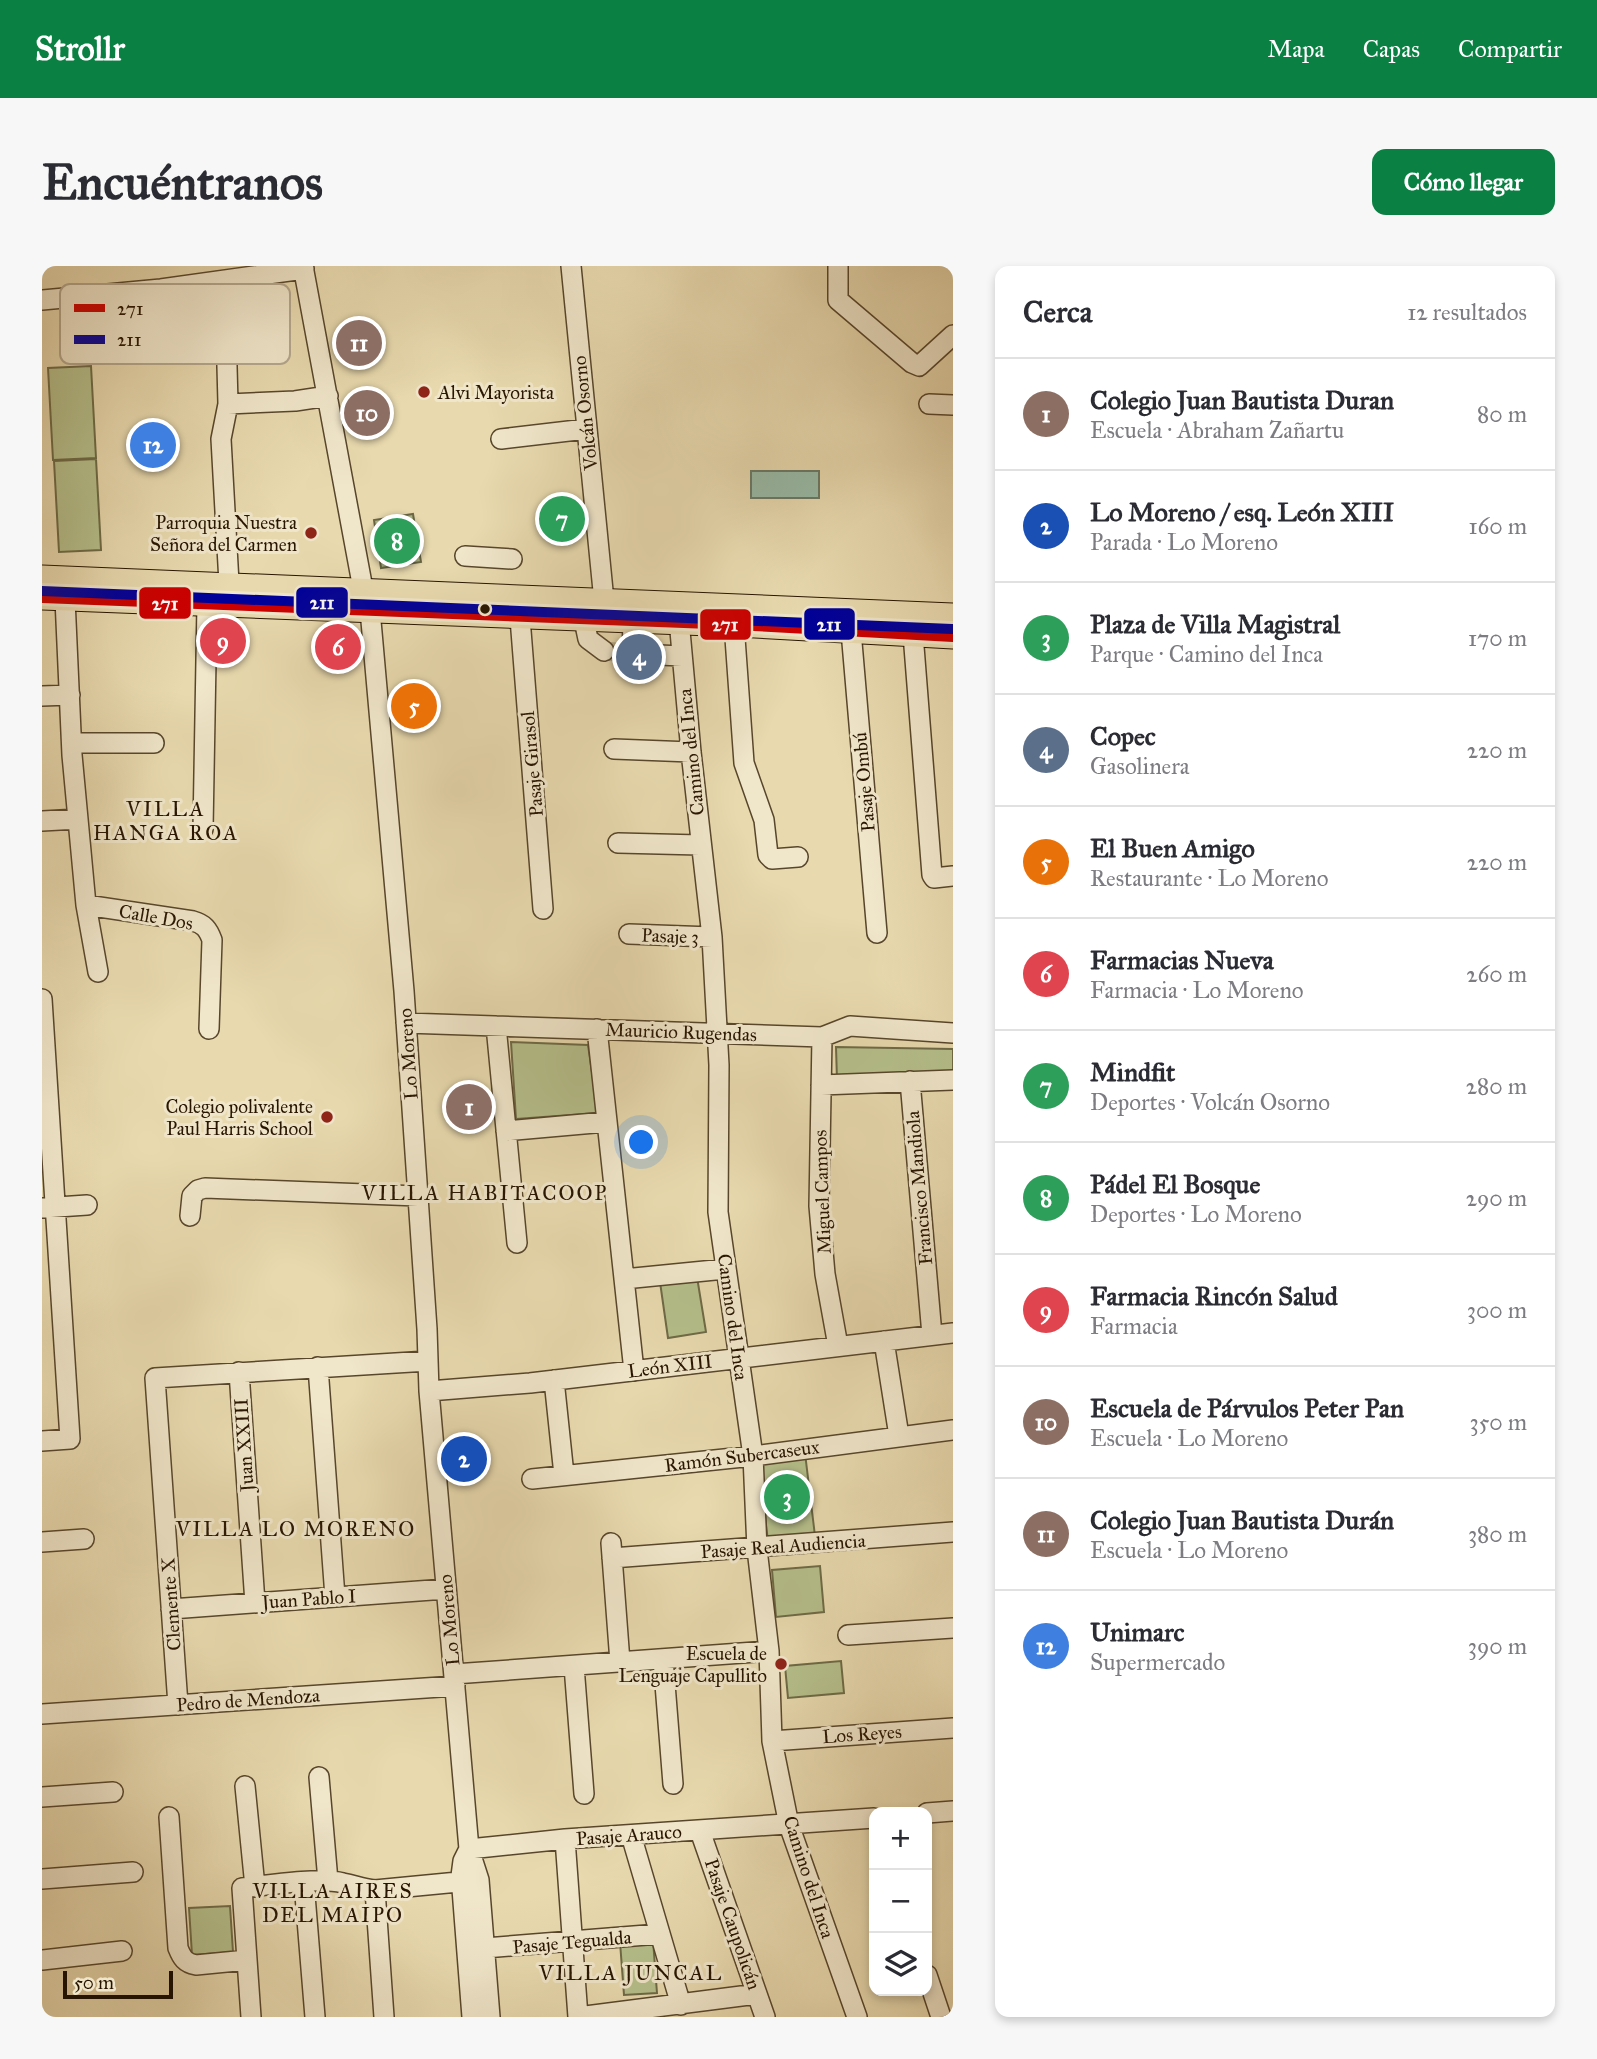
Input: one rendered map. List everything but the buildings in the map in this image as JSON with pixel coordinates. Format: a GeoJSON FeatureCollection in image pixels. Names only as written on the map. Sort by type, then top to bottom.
{"type":"FeatureCollection","features":[{"type":"Feature","properties":{"kind":"main road"},"geometry":{"type":"LineString","coordinates":[[42,577],[229,583],[520,618],[633,622],[678,614],[953,615]]}},
{"type":"Feature","properties":{"kind":"main road"},"geometry":{"type":"LineString","coordinates":[[42,598],[206,604],[367,600],[604,601],[736,625],[953,637]]}},
{"type":"Feature","properties":{"kind":"street","name":"Volcán Osorno"},"geometry":{"type":"LineString","coordinates":[[571,266],[604,601]]}},
{"type":"Feature","properties":{"kind":"street"},"geometry":{"type":"LineString","coordinates":[[838,266],[838,300],[912,363],[919,366],[953,335]]}},
{"type":"Feature","properties":{"kind":"street"},"geometry":{"type":"LineString","coordinates":[[141,284],[203,274],[304,267]]}},
{"type":"Feature","properties":{"kind":"street","name":"Lo Moreno"},"geometry":{"type":"LineString","coordinates":[[304,267],[367,600],[406,1023],[429,1391],[469,1849],[463,1861],[485,1948],[490,2017]]}},
{"type":"Feature","properties":{"kind":"street"},"geometry":{"type":"LineString","coordinates":[[42,300],[60,297]]}},
{"type":"Feature","properties":{"kind":"street"},"geometry":{"type":"LineString","coordinates":[[227,364],[228,404],[221,439],[229,583]]}},
{"type":"Feature","properties":{"kind":"street"},"geometry":{"type":"LineString","coordinates":[[228,404],[295,401],[328,396]]}},
{"type":"Feature","properties":{"kind":"street"},"geometry":{"type":"LineString","coordinates":[[929,404],[953,405]]}},
{"type":"Feature","properties":{"kind":"street"},"geometry":{"type":"LineString","coordinates":[[501,439],[586,429]]}},
{"type":"Feature","properties":{"kind":"street"},"geometry":{"type":"LineString","coordinates":[[465,556],[512,559]]}},
{"type":"Feature","properties":{"kind":"street"},"geometry":{"type":"LineString","coordinates":[[65,599],[78,819],[86,905],[98,972]]}},
{"type":"Feature","properties":{"kind":"street"},"geometry":{"type":"LineString","coordinates":[[203,829],[206,604]]}},
{"type":"Feature","properties":{"kind":"street","name":"Camino del Inca"},"geometry":{"type":"LineString","coordinates":[[678,614],[712,937],[720,1096],[718,1198],[725,1269],[753,1456],[757,1549],[769,1651],[772,1741],[789,1825],[857,2017]]}},
{"type":"Feature","properties":{"kind":"street","name":"Pasaje Girasol"},"geometry":{"type":"LineString","coordinates":[[520,618],[543,909]]}},
{"type":"Feature","properties":{"kind":"street"},"geometry":{"type":"LineString","coordinates":[[584,620],[588,639],[604,651]]}},
{"type":"Feature","properties":{"kind":"street"},"geometry":{"type":"LineString","coordinates":[[632,654],[633,622]]}},
{"type":"Feature","properties":{"kind":"street"},"geometry":{"type":"LineString","coordinates":[[736,625],[734,638],[744,763],[764,820],[768,855],[772,859],[798,857]]}},
{"type":"Feature","properties":{"kind":"street","name":"Pasaje Ombú"},"geometry":{"type":"LineString","coordinates":[[851,631],[877,933]]}},
{"type":"Feature","properties":{"kind":"street"},"geometry":{"type":"LineString","coordinates":[[913,634],[932,875],[934,878],[953,876]]}},
{"type":"Feature","properties":{"kind":"street"},"geometry":{"type":"LineString","coordinates":[[659,655],[682,656]]}},
{"type":"Feature","properties":{"kind":"street"},"geometry":{"type":"LineString","coordinates":[[42,696],[70,695]]}},
{"type":"Feature","properties":{"kind":"street"},"geometry":{"type":"LineString","coordinates":[[72,743],[154,743]]}},
{"type":"Feature","properties":{"kind":"street"},"geometry":{"type":"LineString","coordinates":[[614,749],[691,752]]}},
{"type":"Feature","properties":{"kind":"street"},"geometry":{"type":"LineString","coordinates":[[42,821],[78,819]]}},
{"type":"Feature","properties":{"kind":"street"},"geometry":{"type":"LineString","coordinates":[[618,844],[701,845]]}},
{"type":"Feature","properties":{"kind":"street","name":"Calle Dos"},"geometry":{"type":"LineString","coordinates":[[86,905],[193,921],[201,923],[209,931],[212,940],[209,1029]]}},
{"type":"Feature","properties":{"kind":"street","name":"Pasaje 3"},"geometry":{"type":"LineString","coordinates":[[629,934],[712,937]]}},
{"type":"Feature","properties":{"kind":"street"},"geometry":{"type":"LineString","coordinates":[[42,999],[49,1207],[70,1439],[42,1441]]}},
{"type":"Feature","properties":{"kind":"street","name":"Mauricio Rugendas"},"geometry":{"type":"LineString","coordinates":[[406,1023],[822,1037],[850,1026],[953,1033]]}},
{"type":"Feature","properties":{"kind":"street"},"geometry":{"type":"LineString","coordinates":[[496,1026],[517,1243]]}},
{"type":"Feature","properties":{"kind":"street"},"geometry":{"type":"LineString","coordinates":[[597,1029],[634,1371]]}},
{"type":"Feature","properties":{"kind":"street","name":"Miguel Campos"},"geometry":{"type":"LineString","coordinates":[[822,1037],[819,1206],[825,1273],[838,1346]]}},
{"type":"Feature","properties":{"kind":"street"},"geometry":{"type":"LineString","coordinates":[[821,1085],[953,1080]]}},
{"type":"Feature","properties":{"kind":"street","name":"Francisco Mandiola"},"geometry":{"type":"LineString","coordinates":[[911,1082],[932,1335]]}},
{"type":"Feature","properties":{"kind":"street"},"geometry":{"type":"LineString","coordinates":[[506,1131],[606,1122]]}},
{"type":"Feature","properties":{"kind":"street"},"geometry":{"type":"LineString","coordinates":[[190,1216],[192,1196],[205,1188],[418,1196]]}},
{"type":"Feature","properties":{"kind":"street"},"geometry":{"type":"LineString","coordinates":[[49,1207],[87,1205]]}},
{"type":"Feature","properties":{"kind":"street"},"geometry":{"type":"LineString","coordinates":[[624,1279],[725,1269]]}},
{"type":"Feature","properties":{"kind":"street","name":"León XIII"},"geometry":{"type":"LineString","coordinates":[[429,1391],[554,1380],[953,1333]]}},
{"type":"Feature","properties":{"kind":"street"},"geometry":{"type":"LineString","coordinates":[[884,1341],[899,1436]]}},
{"type":"Feature","properties":{"kind":"street"},"geometry":{"type":"LineString","coordinates":[[239,1372],[428,1362]]}},
{"type":"Feature","properties":{"kind":"street"},"geometry":{"type":"LineString","coordinates":[[318,1367],[335,1597]]}},
{"type":"Feature","properties":{"kind":"street","name":"Clemente X"},"geometry":{"type":"LineString","coordinates":[[178,1705],[155,1378],[239,1372]]}},
{"type":"Feature","properties":{"kind":"street","name":"Juan XXIII"},"geometry":{"type":"LineString","coordinates":[[239,1372],[255,1603]]}},
{"type":"Feature","properties":{"kind":"street"},"geometry":{"type":"LineString","coordinates":[[554,1380],[564,1475]]}},
{"type":"Feature","properties":{"kind":"street","name":"Ramón Subercaseux"},"geometry":{"type":"LineString","coordinates":[[532,1479],[753,1456],[953,1430]]}},
{"type":"Feature","properties":{"kind":"street","name":"Pasaje Real Audiencia"},"geometry":{"type":"LineString","coordinates":[[620,1662],[611,1551],[757,1549],[953,1532]]}},
{"type":"Feature","properties":{"kind":"street"},"geometry":{"type":"LineString","coordinates":[[42,1542],[84,1539]]}},
{"type":"Feature","properties":{"kind":"street","name":"Juan Pablo I"},"geometry":{"type":"LineString","coordinates":[[172,1609],[446,1588]]}},
{"type":"Feature","properties":{"kind":"street"},"geometry":{"type":"LineString","coordinates":[[848,1635],[953,1628]]}},
{"type":"Feature","properties":{"kind":"street","name":"Pedro de Mendoza"},"geometry":{"type":"LineString","coordinates":[[42,1714],[178,1705],[454,1680],[574,1665],[769,1651]]}},
{"type":"Feature","properties":{"kind":"street"},"geometry":{"type":"LineString","coordinates":[[663,1659],[673,1784]]}},
{"type":"Feature","properties":{"kind":"street"},"geometry":{"type":"LineString","coordinates":[[574,1665],[584,1794]]}},
{"type":"Feature","properties":{"kind":"street","name":"Los Reyes"},"geometry":{"type":"LineString","coordinates":[[772,1741],[953,1728]]}},
{"type":"Feature","properties":{"kind":"street"},"geometry":{"type":"LineString","coordinates":[[319,1777],[328,1881]]}},
{"type":"Feature","properties":{"kind":"street"},"geometry":{"type":"LineString","coordinates":[[245,1786],[249,1888],[247,1960],[251,2017]]}},
{"type":"Feature","properties":{"kind":"street"},"geometry":{"type":"LineString","coordinates":[[42,1797],[113,1792]]}},
{"type":"Feature","properties":{"kind":"street"},"geometry":{"type":"LineString","coordinates":[[932,1814],[952,1816]]}},
{"type":"Feature","properties":{"kind":"street"},"geometry":{"type":"LineString","coordinates":[[169,1817],[178,1948],[182,1958],[188,1964],[196,1965],[247,1960]]}},
{"type":"Feature","properties":{"kind":"street","name":"Pasaje Arauco"},"geometry":{"type":"LineString","coordinates":[[469,1849],[565,1839],[869,1820]]}},
{"type":"Feature","properties":{"kind":"street","name":"Pasaje Caupolicán"},"geometry":{"type":"LineString","coordinates":[[700,1831],[765,2017]]}},
{"type":"Feature","properties":{"kind":"street"},"geometry":{"type":"LineString","coordinates":[[631,1835],[681,2005]]}},
{"type":"Feature","properties":{"kind":"street"},"geometry":{"type":"LineString","coordinates":[[565,1839],[578,2017],[757,1994]]}},
{"type":"Feature","properties":{"kind":"street"},"geometry":{"type":"LineString","coordinates":[[42,1879],[133,1872]]}},
{"type":"Feature","properties":{"kind":"street"},"geometry":{"type":"LineString","coordinates":[[249,1888],[328,1881],[343,1882],[359,1889],[375,1891],[470,1881]]}},
{"type":"Feature","properties":{"kind":"street","name":"Lo Moreno"},"geometry":{"type":"LineString","coordinates":[[470,1881],[472,2017]]}},
{"type":"Feature","properties":{"kind":"street"},"geometry":{"type":"LineString","coordinates":[[304,1883],[315,2017]]}},
{"type":"Feature","properties":{"kind":"street"},"geometry":{"type":"LineString","coordinates":[[375,1891],[384,2017]]}},
{"type":"Feature","properties":{"kind":"street","name":"Pasaje Tegualda"},"geometry":{"type":"LineString","coordinates":[[485,1948],[659,1934]]}},
{"type":"Feature","properties":{"kind":"street"},"geometry":{"type":"LineString","coordinates":[[42,1960],[122,1951]]}},
{"type":"Feature","properties":{"kind":"street"},"geometry":{"type":"LineString","coordinates":[[932,1990],[941,2017]]}},
{"type":"Feature","properties":{"kind":"green space"},"geometry":{"type":"Polygon","coordinates":[[[91,366],[96,458],[53,460],[48,368],[91,366]]]}},
{"type":"Feature","properties":{"kind":"green space"},"geometry":{"type":"Polygon","coordinates":[[[96,459],[101,550],[59,552],[54,461],[96,459]]]}},
{"type":"Feature","properties":{"kind":"green space"},"geometry":{"type":"Polygon","coordinates":[[[413,514],[421,562],[381,568],[374,520],[413,514]]]}},
{"type":"Feature","properties":{"kind":"green space"},"geometry":{"type":"Polygon","coordinates":[[[511,1042],[588,1045],[598,1113],[516,1119],[511,1042]]]}},
{"type":"Feature","properties":{"kind":"green space"},"geometry":{"type":"Polygon","coordinates":[[[836,1047],[953,1049],[953,1074],[837,1080],[836,1047]]]}},
{"type":"Feature","properties":{"kind":"green space"},"geometry":{"type":"Polygon","coordinates":[[[697,1277],[706,1332],[668,1338],[660,1282],[697,1277]]]}},
{"type":"Feature","properties":{"kind":"green space"},"geometry":{"type":"Polygon","coordinates":[[[805,1453],[815,1536],[768,1541],[758,1459],[805,1453]]]}},
{"type":"Feature","properties":{"kind":"green space"},"geometry":{"type":"Polygon","coordinates":[[[820,1566],[824,1612],[776,1617],[772,1570],[820,1566]]]}},
{"type":"Feature","properties":{"kind":"green space"},"geometry":{"type":"Polygon","coordinates":[[[841,1661],[844,1693],[788,1698],[785,1666],[841,1661]]]}},
{"type":"Feature","properties":{"kind":"green space"},"geometry":{"type":"Polygon","coordinates":[[[230,1906],[233,1952],[192,1955],[189,1908],[230,1906]]]}},
{"type":"Feature","properties":{"kind":"green space"},"geometry":{"type":"Polygon","coordinates":[[[653,1940],[657,1993],[624,1995],[620,1942],[653,1940]]]}},
{"type":"Feature","properties":{"kind":"shaded area"},"geometry":{"type":"Polygon","coordinates":[[[751,471],[819,471],[819,498],[751,498],[751,471]]]}},
{"type":"Feature","properties":{"kind":"tunnel"},"geometry":{"type":"LineString","coordinates":[[604,651],[628,653]]}},
{"type":"Feature","properties":{"kind":"transit line","name":"211"},"geometry":{"type":"LineString","coordinates":[[42,591],[952,629]]}},
{"type":"Feature","properties":{"kind":"transit line","name":"271"},"geometry":{"type":"LineString","coordinates":[[42,598],[736,625],[953,637]]}},
{"type":"Feature","properties":{"kind":"place","name":"Colegio Juan Bautista Durán"},"geometry":{"type":"Point","coordinates":[359,343]}},
{"type":"Feature","properties":{"kind":"place","name":"Alvi Mayorista"},"geometry":{"type":"Point","coordinates":[424,392]}},
{"type":"Feature","properties":{"kind":"place","name":"Escuela de Párvulos Peter Pan"},"geometry":{"type":"Point","coordinates":[367,413]}},
{"type":"Feature","properties":{"kind":"place","name":"Unimarc"},"geometry":{"type":"Point","coordinates":[153,445]}},
{"type":"Feature","properties":{"kind":"place","name":"Mindfit"},"geometry":{"type":"Point","coordinates":[562,519]}},
{"type":"Feature","properties":{"kind":"place","name":"Parroquia Nuestra Señora del Carmen"},"geometry":{"type":"Point","coordinates":[311,533]}},
{"type":"Feature","properties":{"kind":"place","name":"Pádel El Bosque"},"geometry":{"type":"Point","coordinates":[397,541]}},
{"type":"Feature","properties":{"kind":"place","name":"Farmacia Rincón Salud"},"geometry":{"type":"Point","coordinates":[223,641]}},
{"type":"Feature","properties":{"kind":"place","name":"Farmacias Nueva"},"geometry":{"type":"Point","coordinates":[338,647]}},
{"type":"Feature","properties":{"kind":"place","name":"Copec"},"geometry":{"type":"Point","coordinates":[639,657]}},
{"type":"Feature","properties":{"kind":"place","name":"El Buen Amigo"},"geometry":{"type":"Point","coordinates":[414,706]}},
{"type":"Feature","properties":{"kind":"place","name":"Colegio Juan Bautista Duran"},"geometry":{"type":"Point","coordinates":[469,1107]}},
{"type":"Feature","properties":{"kind":"place","name":"Colegio polivalente Paul Harris School"},"geometry":{"type":"Point","coordinates":[327,1117]}},
{"type":"Feature","properties":{"kind":"place","name":"Lo Moreno / esq. León XIII"},"geometry":{"type":"Point","coordinates":[464,1459]}},
{"type":"Feature","properties":{"kind":"place","name":"Plaza de Villa Magistral"},"geometry":{"type":"Point","coordinates":[787,1497]}},
{"type":"Feature","properties":{"kind":"place","name":"Escuela de Lenguaje Capullito"},"geometry":{"type":"Point","coordinates":[781,1664]}},
{"type":"Feature","properties":{"kind":"district","name":"VILLA HANGA ROA"},"geometry":{"type":"Point","coordinates":[166,821]}},
{"type":"Feature","properties":{"kind":"district","name":"VILLA HABITACOOP"},"geometry":{"type":"Point","coordinates":[485,1193]}},
{"type":"Feature","properties":{"kind":"district","name":"VILLA LO MORENO"},"geometry":{"type":"Point","coordinates":[296,1529]}},
{"type":"Feature","properties":{"kind":"district","name":"VILLA AIRES DEL MAIPO"},"geometry":{"type":"Point","coordinates":[333,1903]}},
{"type":"Feature","properties":{"kind":"district","name":"VILLA JUNCAL"},"geometry":{"type":"Point","coordinates":[631,1973]}}]}
